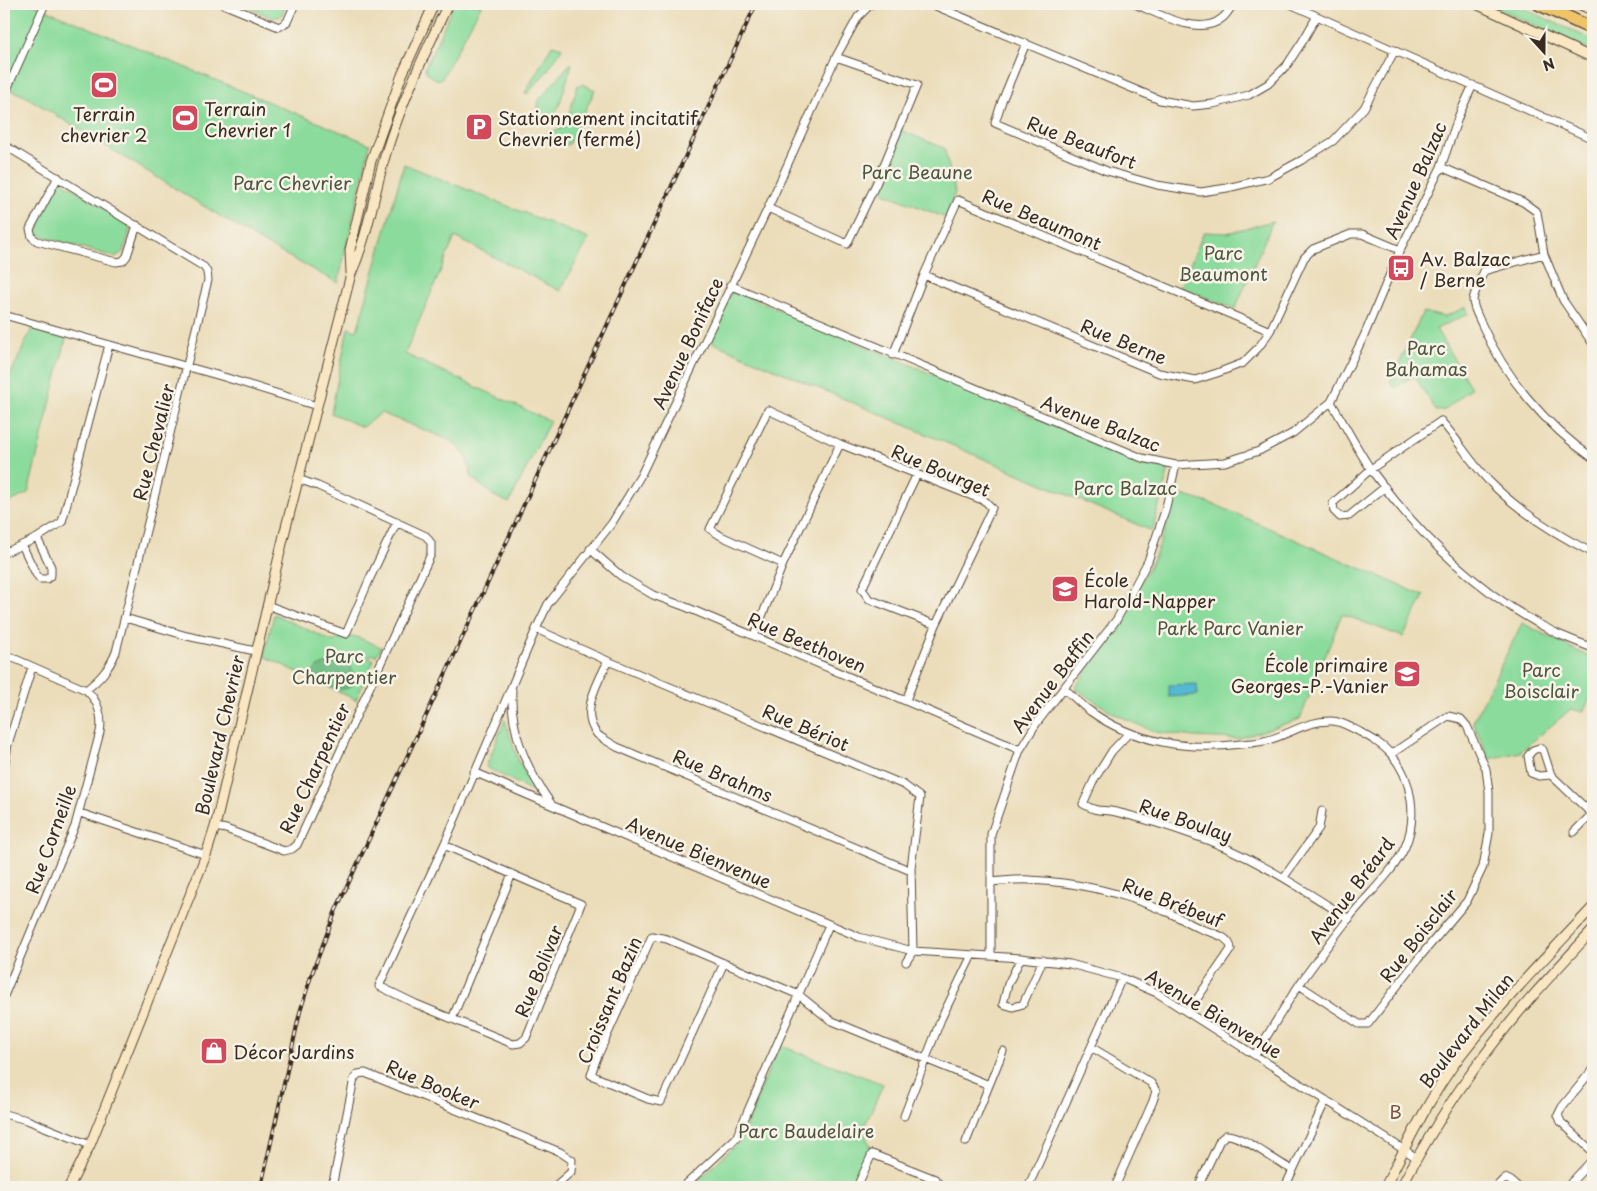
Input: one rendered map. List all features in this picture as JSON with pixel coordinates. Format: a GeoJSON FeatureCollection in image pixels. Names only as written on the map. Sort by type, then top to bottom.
{"type":"FeatureCollection","features":[{"type":"Feature","properties":{"kind":"highway"},"geometry":{"type":"LineString","coordinates":[[1539,4],[1593,29]]}},
{"type":"Feature","properties":{"kind":"street"},"geometry":{"type":"LineString","coordinates":[[4,96],[45,4]]}},
{"type":"Feature","properties":{"kind":"street"},"geometry":{"type":"LineString","coordinates":[[223,4],[279,27],[287,22],[295,4]]}},
{"type":"Feature","properties":{"kind":"street","name":"Boulevard Chevrier"},"geometry":{"type":"LineString","coordinates":[[351,274],[350,250],[371,161],[402,75],[434,4]]}},
{"type":"Feature","properties":{"kind":"street","name":"Boulevard Chevrier"},"geometry":{"type":"LineString","coordinates":[[69,1187],[90,1145],[206,855],[215,827],[266,605],[351,274],[361,253],[386,153],[413,80],[448,4]]}},
{"type":"Feature","properties":{"kind":"street","name":"Avenue Boniface"},"geometry":{"type":"LineString","coordinates":[[378,986],[444,845],[548,604],[612,523],[641,475],[768,208],[836,57],[858,17],[871,4]]}},
{"type":"Feature","properties":{"kind":"street"},"geometry":{"type":"LineString","coordinates":[[931,4],[1160,100],[1193,106],[1213,104],[1249,95],[1268,84],[1287,65],[1317,16]]}},
{"type":"Feature","properties":{"kind":"street"},"geometry":{"type":"LineString","coordinates":[[1135,4],[1187,25],[1206,26],[1221,20],[1234,4]]}},
{"type":"Feature","properties":{"kind":"street"},"geometry":{"type":"LineString","coordinates":[[1290,4],[1593,139]]}},
{"type":"Feature","properties":{"kind":"street"},"geometry":{"type":"LineString","coordinates":[[1476,4],[1593,58]]}},
{"type":"Feature","properties":{"kind":"street","name":"Rue Beaufort"},"geometry":{"type":"LineString","coordinates":[[1026,43],[995,123],[1107,171],[1157,185],[1200,192],[1269,178],[1333,141],[1364,108],[1395,50]]}},
{"type":"Feature","properties":{"kind":"street"},"geometry":{"type":"LineString","coordinates":[[768,208],[847,244],[876,184],[917,85],[836,57]]}},
{"type":"Feature","properties":{"kind":"street","name":"Avenue Balzac"},"geometry":{"type":"LineString","coordinates":[[730,285],[1142,458],[1176,465],[1225,462],[1259,451],[1293,433],[1331,402],[1364,336],[1400,250],[1441,167],[1459,115],[1473,85]]}},
{"type":"Feature","properties":{"kind":"street","name":"Rue Chevalier"},"geometry":{"type":"LineString","coordinates":[[4,145],[204,266],[207,272],[207,286],[125,618],[110,666],[97,682],[86,690]]}},
{"type":"Feature","properties":{"kind":"street"},"geometry":{"type":"LineString","coordinates":[[1441,167],[1523,202],[1537,212],[1544,254],[1563,300],[1593,344]]}},
{"type":"Feature","properties":{"kind":"street"},"geometry":{"type":"LineString","coordinates":[[58,177],[30,229],[32,237],[116,262],[123,261],[127,256],[137,225]]}},
{"type":"Feature","properties":{"kind":"street","name":"Rue Beaumont"},"geometry":{"type":"LineString","coordinates":[[893,355],[924,275],[958,200],[1270,331]]}},
{"type":"Feature","properties":{"kind":"street","name":"Rue Berne"},"geometry":{"type":"LineString","coordinates":[[924,275],[1159,373],[1195,380],[1217,374],[1243,363],[1259,347],[1270,331],[1304,258],[1313,249],[1351,234],[1362,234],[1400,250]]}},
{"type":"Feature","properties":{"kind":"street"},"geometry":{"type":"LineString","coordinates":[[1544,254],[1484,272],[1473,300],[1476,313],[1489,341],[1535,407],[1560,432],[1593,458]]}},
{"type":"Feature","properties":{"kind":"street"},"geometry":{"type":"LineString","coordinates":[[4,315],[224,377],[317,406]]}},
{"type":"Feature","properties":{"kind":"street"},"geometry":{"type":"LineString","coordinates":[[4,552],[37,538],[62,522],[109,345]]}},
{"type":"Feature","properties":{"kind":"street"},"geometry":{"type":"LineString","coordinates":[[1331,402],[1371,469],[1401,508],[1455,565],[1521,613],[1557,634],[1593,648]]}},
{"type":"Feature","properties":{"kind":"street","name":"Rue Bourget"},"geometry":{"type":"LineString","coordinates":[[783,564],[721,536],[710,529],[768,410],[840,444],[985,501],[992,508],[936,625],[906,700]]}},
{"type":"Feature","properties":{"kind":"street"},"geometry":{"type":"LineString","coordinates":[[1385,487],[1349,516],[1340,517],[1334,511],[1333,503],[1371,469],[1441,421],[1492,484],[1520,508],[1560,536],[1593,553]]}},
{"type":"Feature","properties":{"kind":"street"},"geometry":{"type":"LineString","coordinates":[[754,636],[783,564],[840,444]]}},
{"type":"Feature","properties":{"kind":"street","name":"Avenue Baffin"},"geometry":{"type":"LineString","coordinates":[[991,956],[991,834],[1020,750],[1036,724],[1065,689],[1117,619],[1148,560],[1165,511],[1176,465]]}},
{"type":"Feature","properties":{"kind":"street"},"geometry":{"type":"LineString","coordinates":[[917,474],[862,589],[869,599],[936,625]]}},
{"type":"Feature","properties":{"kind":"street","name":"Rue Charpentier"},"geometry":{"type":"LineString","coordinates":[[215,827],[226,829],[284,851],[292,849],[297,845],[431,554],[431,543],[426,536],[318,486],[298,479]]}},
{"type":"Feature","properties":{"kind":"street"},"geometry":{"type":"LineString","coordinates":[[266,605],[346,634],[397,522]]}},
{"type":"Feature","properties":{"kind":"street"},"geometry":{"type":"LineString","coordinates":[[22,545],[36,574],[40,579],[46,578],[50,575],[51,567],[37,538]]}},
{"type":"Feature","properties":{"kind":"street","name":"Rue Beethoven"},"geometry":{"type":"LineString","coordinates":[[590,549],[621,576],[652,595],[686,606],[1020,750]]}},
{"type":"Feature","properties":{"kind":"street"},"geometry":{"type":"LineString","coordinates":[[125,618],[187,636],[255,651]]}},
{"type":"Feature","properties":{"kind":"street","name":"Rue Bériot"},"geometry":{"type":"LineString","coordinates":[[536,629],[904,785],[920,797],[911,871],[913,951]]}},
{"type":"Feature","properties":{"kind":"street"},"geometry":{"type":"LineString","coordinates":[[4,654],[86,690]]}},
{"type":"Feature","properties":{"kind":"street","name":"Rue Brahms"},"geometry":{"type":"LineString","coordinates":[[608,661],[595,689],[588,711],[591,725],[598,735],[617,746],[911,871]]}},
{"type":"Feature","properties":{"kind":"street"},"geometry":{"type":"LineString","coordinates":[[4,769],[6,743],[32,667]]}},
{"type":"Feature","properties":{"kind":"street","name":"Avenue Boniface"},"geometry":{"type":"LineString","coordinates":[[512,685],[511,708],[517,738],[525,762],[552,805]]}},
{"type":"Feature","properties":{"kind":"street","name":"Avenue Bréard"},"geometry":{"type":"LineString","coordinates":[[1065,689],[1090,711],[1130,733],[1154,741],[1184,746],[1220,747],[1264,741],[1311,723],[1334,721],[1354,729],[1375,741],[1391,754],[1403,775],[1410,793],[1412,816],[1408,837],[1397,860],[1299,985],[1255,1055]]}},
{"type":"Feature","properties":{"kind":"street","name":"Rue Corneille"},"geometry":{"type":"LineString","coordinates":[[4,996],[80,813],[101,725],[101,717],[97,706],[91,694],[86,690]]}},
{"type":"Feature","properties":{"kind":"street","name":"Rue Boisclair"},"geometry":{"type":"LineString","coordinates":[[1299,985],[1359,1024],[1368,1024],[1466,901],[1483,867],[1489,833],[1489,792],[1486,769],[1467,726],[1461,720],[1448,716],[1391,754]]}},
{"type":"Feature","properties":{"kind":"street","name":"Rue Boulay"},"geometry":{"type":"LineString","coordinates":[[1130,733],[1112,751],[1094,780],[1084,804],[1094,811],[1114,812],[1189,833],[1252,860],[1284,877],[1349,919]]}},
{"type":"Feature","properties":{"kind":"street","name":"Avenue Bienvenue"},"geometry":{"type":"LineString","coordinates":[[474,772],[859,938],[913,951],[1044,960],[1070,964],[1122,978],[1157,993],[1417,1158]]}},
{"type":"Feature","properties":{"kind":"street"},"geometry":{"type":"LineString","coordinates":[[1551,775],[1593,814],[1574,832]]}},
{"type":"Feature","properties":{"kind":"street"},"geometry":{"type":"LineString","coordinates":[[1284,877],[1319,828],[1322,821],[1322,811]]}},
{"type":"Feature","properties":{"kind":"street"},"geometry":{"type":"LineString","coordinates":[[80,813],[206,855]]}},
{"type":"Feature","properties":{"kind":"street","name":"Rue Bolivar"},"geometry":{"type":"LineString","coordinates":[[378,986],[512,1044],[520,1043],[526,1038],[581,904],[444,845]]}},
{"type":"Feature","properties":{"kind":"street"},"geometry":{"type":"LineString","coordinates":[[452,1019],[512,874]]}},
{"type":"Feature","properties":{"kind":"street","name":"Rue Brébeuf"},"geometry":{"type":"LineString","coordinates":[[992,882],[1029,880],[1075,885],[1120,896],[1164,910],[1199,928],[1226,938],[1231,944],[1231,949],[1188,1012]]}},
{"type":"Feature","properties":{"kind":"street","name":"Boulevard Milan"},"geometry":{"type":"LineString","coordinates":[[1385,1187],[1427,1106],[1461,1056],[1530,974],[1593,908]]}},
{"type":"Feature","properties":{"kind":"street"},"geometry":{"type":"LineString","coordinates":[[683,1187],[736,1138],[829,924]]}},
{"type":"Feature","properties":{"kind":"street","name":"Boulevard Milan"},"geometry":{"type":"LineString","coordinates":[[1401,1187],[1444,1112],[1475,1066],[1540,988],[1593,930]]}},
{"type":"Feature","properties":{"kind":"street","name":"Croissant Bazin"},"geometry":{"type":"LineString","coordinates":[[724,963],[661,1102],[648,1099],[591,1075],[652,936],[668,939],[724,963],[798,995],[830,1020],[989,1085]]}},
{"type":"Feature","properties":{"kind":"street"},"geometry":{"type":"LineString","coordinates":[[906,962],[913,951]]}},
{"type":"Feature","properties":{"kind":"street"},"geometry":{"type":"LineString","coordinates":[[904,1116],[941,1019],[972,955]]}},
{"type":"Feature","properties":{"kind":"street"},"geometry":{"type":"LineString","coordinates":[[1021,958],[1008,984],[1003,1004],[1013,1007],[1024,1004],[1044,960]]}},
{"type":"Feature","properties":{"kind":"street"},"geometry":{"type":"LineString","coordinates":[[1028,1187],[1122,978]]}},
{"type":"Feature","properties":{"kind":"street"},"geometry":{"type":"LineString","coordinates":[[1091,1047],[1156,1089],[1153,1101],[1115,1187]]}},
{"type":"Feature","properties":{"kind":"street"},"geometry":{"type":"LineString","coordinates":[[966,1142],[1003,1051]]}},
{"type":"Feature","properties":{"kind":"street"},"geometry":{"type":"LineString","coordinates":[[1593,1069],[1558,1114],[1561,1122],[1593,1152]]}},
{"type":"Feature","properties":{"kind":"street","name":"Rue Booker"},"geometry":{"type":"LineString","coordinates":[[332,1187],[354,1080],[358,1074],[365,1072],[560,1152],[572,1160],[571,1172],[554,1187]]}},
{"type":"Feature","properties":{"kind":"street"},"geometry":{"type":"LineString","coordinates":[[1285,1187],[1326,1100]]}},
{"type":"Feature","properties":{"kind":"street"},"geometry":{"type":"LineString","coordinates":[[4,1114],[27,1120],[90,1145]]}},
{"type":"Feature","properties":{"kind":"street"},"geometry":{"type":"LineString","coordinates":[[1198,1187],[1220,1140],[1226,1135],[1235,1135],[1293,1170]]}},
{"type":"Feature","properties":{"kind":"street"},"geometry":{"type":"LineString","coordinates":[[857,1187],[872,1154],[935,1180],[939,1187]]}},
{"type":"Feature","properties":{"kind":"street"},"geometry":{"type":"LineString","coordinates":[[1567,1187],[1593,1159]]}},
{"type":"Feature","properties":{"kind":"street"},"geometry":{"type":"LineString","coordinates":[[1496,1187],[1505,1178],[1511,1180],[1518,1187]]}},
{"type":"Feature","properties":{"kind":"green space","name":"Parc Chevrier"},"geometry":{"type":"Polygon","coordinates":[[[4,4],[32,4],[370,144],[338,283],[267,245],[25,96],[4,87],[4,4]]]}},
{"type":"Feature","properties":{"kind":"green space"},"geometry":{"type":"Polygon","coordinates":[[[242,4],[287,5],[281,16],[274,18],[242,4]]]}},
{"type":"Feature","properties":{"kind":"green space"},"geometry":{"type":"Polygon","coordinates":[[[454,4],[482,4],[442,78],[438,80],[428,74],[425,68],[454,4]]]}},
{"type":"Feature","properties":{"kind":"green space"},"geometry":{"type":"Polygon","coordinates":[[[1488,4],[1514,4],[1593,40],[1593,52],[1488,4]]]}},
{"type":"Feature","properties":{"kind":"green space"},"geometry":{"type":"Polygon","coordinates":[[[552,45],[562,48],[548,70],[527,94],[525,93],[552,45]]]}},
{"type":"Feature","properties":{"kind":"green space"},"geometry":{"type":"Polygon","coordinates":[[[572,64],[559,106],[553,116],[544,115],[538,109],[538,101],[572,64]]]}},
{"type":"Feature","properties":{"kind":"green space"},"geometry":{"type":"Polygon","coordinates":[[[582,84],[595,90],[567,145],[547,136],[549,132],[565,126],[578,85],[582,84]]]}},
{"type":"Feature","properties":{"kind":"green space","name":"Parc Beaune"},"geometry":{"type":"Polygon","coordinates":[[[900,130],[944,148],[955,192],[946,218],[874,189],[900,130]]]}},
{"type":"Feature","properties":{"kind":"green space"},"geometry":{"type":"Polygon","coordinates":[[[404,164],[589,239],[560,291],[455,237],[405,354],[550,421],[509,503],[494,496],[472,478],[466,456],[452,441],[381,413],[362,427],[331,413],[348,328],[357,331],[404,164]]]}},
{"type":"Feature","properties":{"kind":"green space"},"geometry":{"type":"Polygon","coordinates":[[[59,179],[128,224],[130,230],[123,252],[115,257],[41,236],[36,231],[36,225],[59,179]]]}},
{"type":"Feature","properties":{"kind":"green space","name":"Parc Beaumont"},"geometry":{"type":"Polygon","coordinates":[[[1273,221],[1235,309],[1180,287],[1204,232],[1227,233],[1273,221]]]}},
{"type":"Feature","properties":{"kind":"green space","name":"Parc Balzac"},"geometry":{"type":"Polygon","coordinates":[[[732,290],[1144,463],[1169,469],[1152,531],[709,341],[732,290]]]}},
{"type":"Feature","properties":{"kind":"green space","name":"Parc Bahamas"},"geometry":{"type":"Polygon","coordinates":[[[1466,307],[1468,314],[1436,329],[1471,388],[1445,410],[1436,411],[1414,375],[1395,388],[1390,383],[1423,312],[1444,317],[1466,307]]]}},
{"type":"Feature","properties":{"kind":"green space"},"geometry":{"type":"Polygon","coordinates":[[[33,326],[67,335],[28,493],[4,505],[4,389],[33,326]]]}},
{"type":"Feature","properties":{"kind":"green space","name":"Park Parc Vanier"},"geometry":{"type":"Polygon","coordinates":[[[1175,493],[1216,505],[1424,596],[1403,637],[1342,614],[1300,719],[1237,739],[1194,737],[1156,732],[1113,713],[1075,688],[1131,607],[1141,582],[1155,556],[1165,530],[1175,493]]]}},
{"type":"Feature","properties":{"kind":"green space","name":"Parc Charpentier"},"geometry":{"type":"Polygon","coordinates":[[[274,614],[334,642],[338,637],[357,637],[381,647],[376,656],[371,654],[369,658],[374,660],[356,700],[264,656],[274,614]]]}},
{"type":"Feature","properties":{"kind":"green space","name":"Parc Boisclair"},"geometry":{"type":"Polygon","coordinates":[[[1522,623],[1593,659],[1593,693],[1583,712],[1571,709],[1520,752],[1489,759],[1473,722],[1522,623]]]}},
{"type":"Feature","properties":{"kind":"green space"},"geometry":{"type":"Polygon","coordinates":[[[333,662],[342,662],[350,665],[355,683],[340,689],[312,675],[318,667],[333,662]]]}},
{"type":"Feature","properties":{"kind":"green space"},"geometry":{"type":"Polygon","coordinates":[[[505,720],[518,760],[536,793],[486,767],[505,720]]]}},
{"type":"Feature","properties":{"kind":"green space","name":"Parc Baudelaire"},"geometry":{"type":"Polygon","coordinates":[[[779,1045],[883,1084],[863,1130],[872,1150],[854,1187],[692,1187],[740,1140],[779,1045]]]}},
{"type":"Feature","properties":{"kind":"water"},"geometry":{"type":"Polygon","coordinates":[[[1197,684],[1198,695],[1169,697],[1169,685],[1197,684]]]}},
{"type":"Feature","properties":{"kind":"tram line"},"geometry":{"type":"LineString","coordinates":[[1566,4],[1593,16]]}},
{"type":"Feature","properties":{"kind":"railway"},"geometry":{"type":"LineString","coordinates":[[261,1187],[300,1012],[311,976],[336,910],[756,4]]}},
{"type":"Feature","properties":{"kind":"place","name":"Terrain chevrier 2"},"geometry":{"type":"Point","coordinates":[104,85]}},
{"type":"Feature","properties":{"kind":"place","name":"Terrain Chevrier 1"},"geometry":{"type":"Point","coordinates":[185,118]}},
{"type":"Feature","properties":{"kind":"place","name":"Stationnement incitatif Chevrier (fermé)"},"geometry":{"type":"Point","coordinates":[479,127]}},
{"type":"Feature","properties":{"kind":"place","name":"Av. Balzac / Berne"},"geometry":{"type":"Point","coordinates":[1401,268]}},
{"type":"Feature","properties":{"kind":"place","name":"École Harold-Napper"},"geometry":{"type":"Point","coordinates":[1065,589]}},
{"type":"Feature","properties":{"kind":"place","name":"École primaire Georges-P.-Vanier"},"geometry":{"type":"Point","coordinates":[1407,674]}},
{"type":"Feature","properties":{"kind":"place","name":"Décor Jardins"},"geometry":{"type":"Point","coordinates":[214,1051]}},
{"type":"Feature","properties":{"kind":"district","name":"B"},"geometry":{"type":"Point","coordinates":[1396,1111]}}]}
